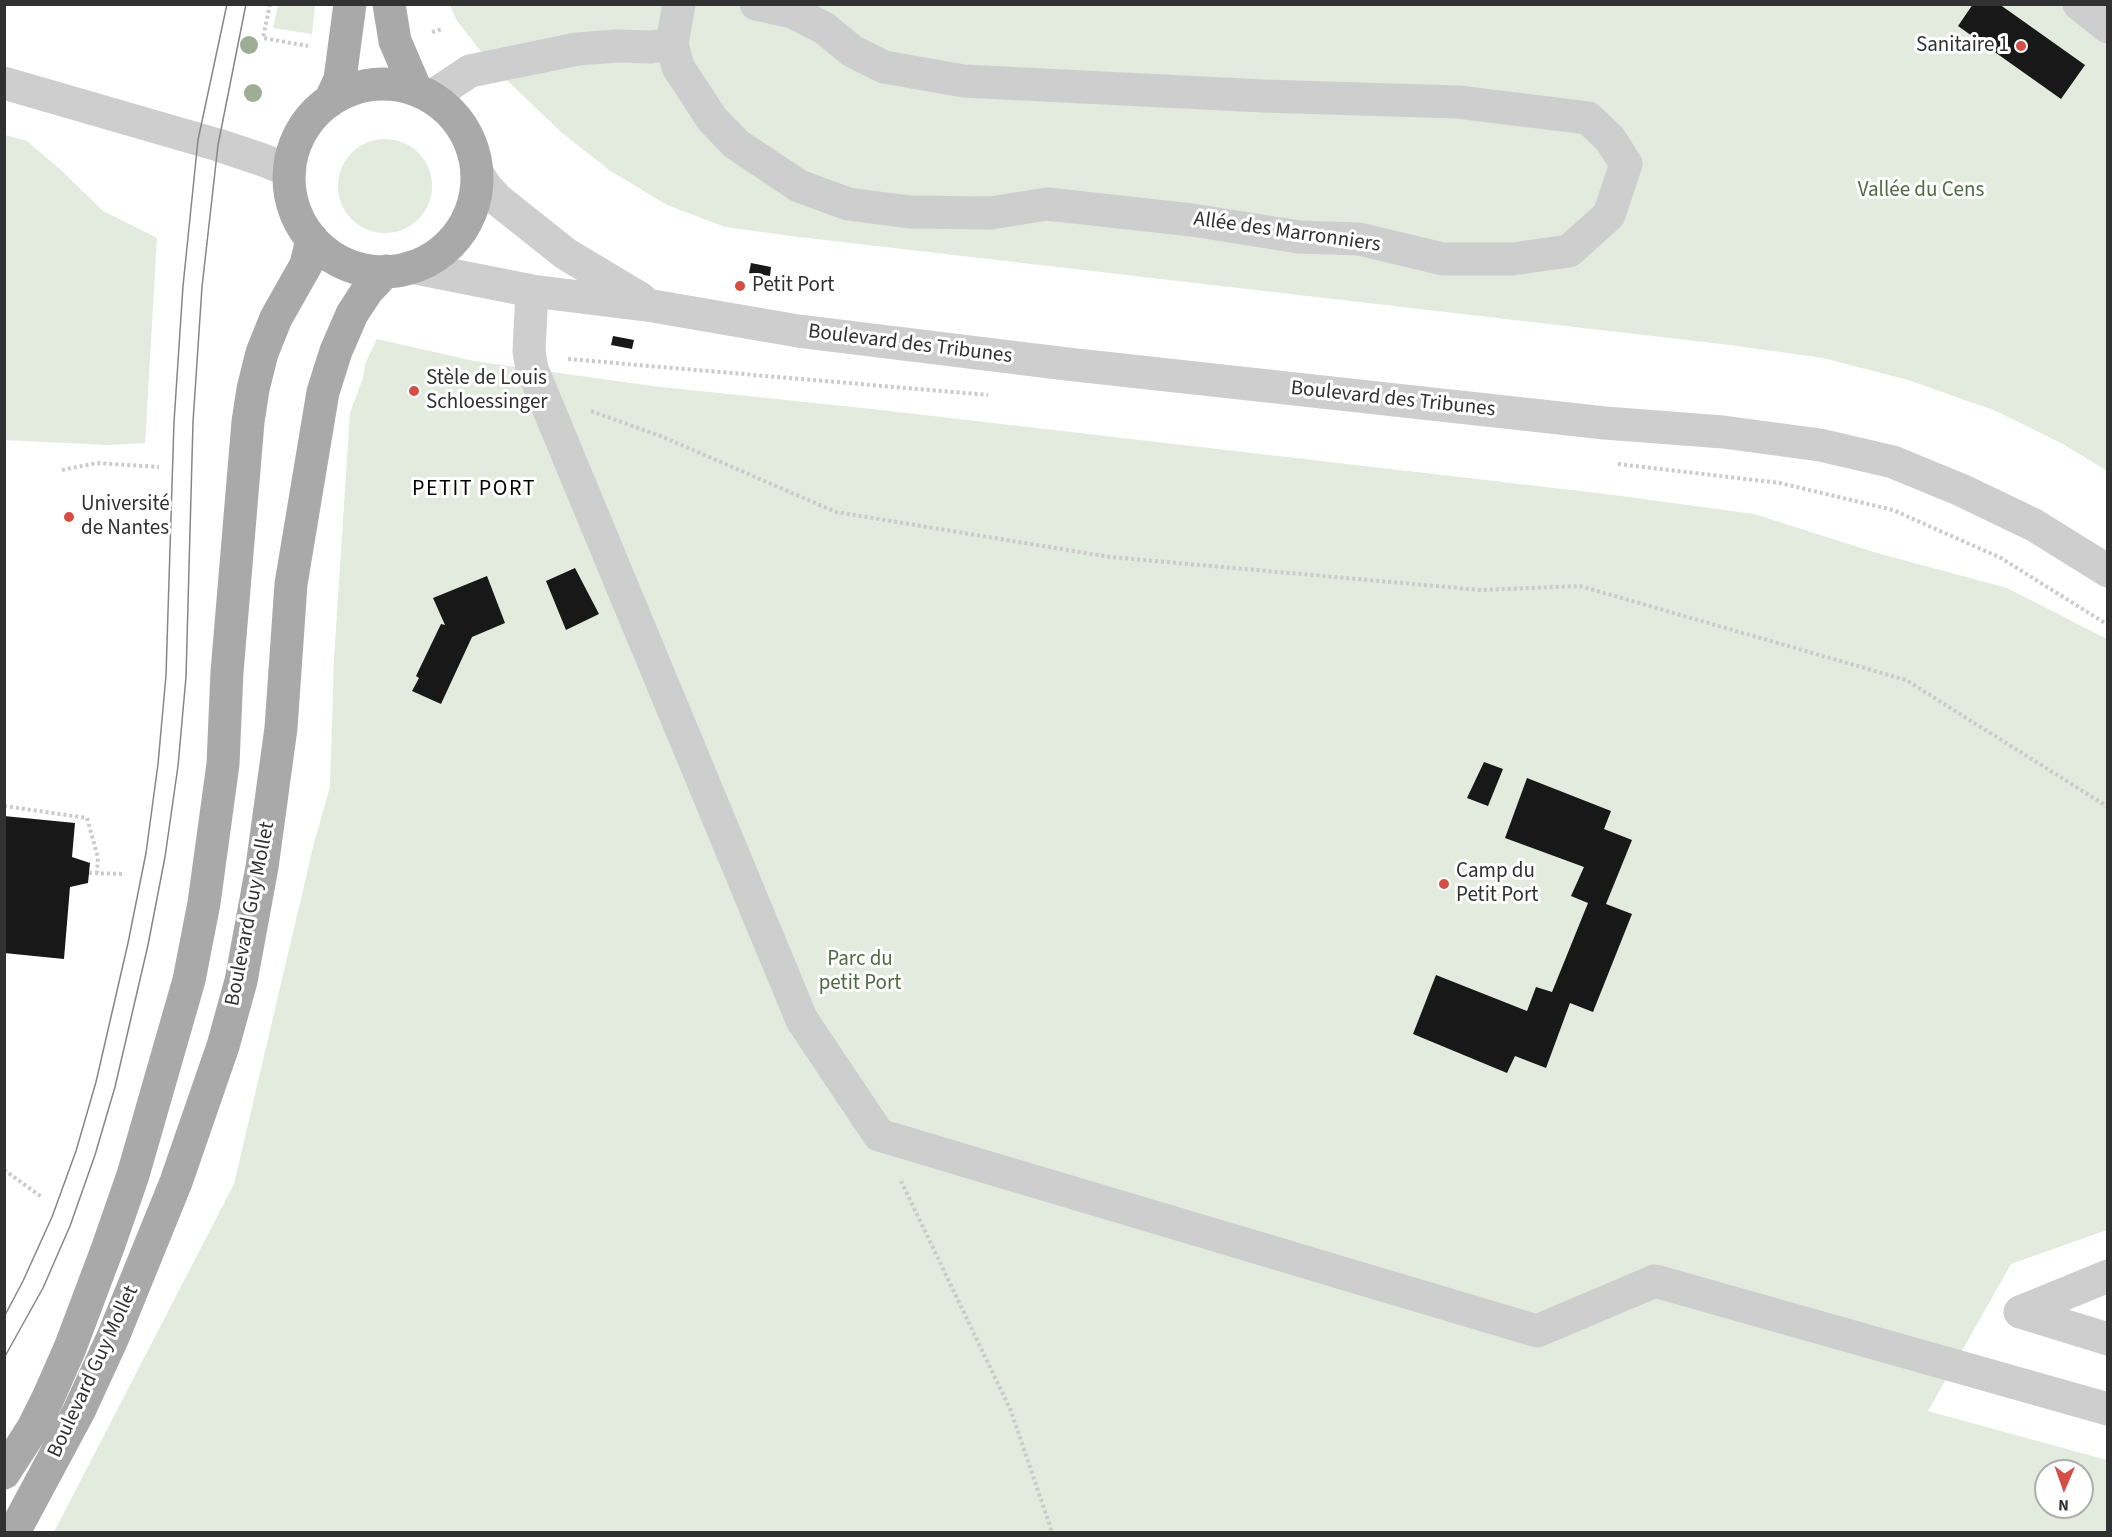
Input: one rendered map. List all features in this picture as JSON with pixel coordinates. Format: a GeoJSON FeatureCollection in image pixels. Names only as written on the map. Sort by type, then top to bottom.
{"type":"FeatureCollection","features":[{"type":"Feature","properties":{"kind":"main road"},"geometry":{"type":"LineString","coordinates":[[330,101],[340,79],[350,4]]}},
{"type":"Feature","properties":{"kind":"main road"},"geometry":{"type":"LineString","coordinates":[[389,4],[395,41],[423,94]]}},
{"type":"Feature","properties":{"kind":"main road"},"geometry":{"type":"LineString","coordinates":[[376,85],[395,85],[423,94],[452,115],[463,129],[474,155],[477,173],[475,199],[469,216],[460,231],[442,251],[428,260],[399,269],[366,270],[345,263],[328,253],[312,239],[303,226],[293,203],[290,171],[293,153],[300,135],[310,120],[330,101],[347,92],[376,85]]}},
{"type":"Feature","properties":{"kind":"main road","name":"Boulevard Guy Mollet"},"geometry":{"type":"LineString","coordinates":[[4,1473],[33,1428],[48,1398],[70,1348],[108,1247],[139,1154],[189,980],[206,893],[222,775],[227,672],[248,422],[253,389],[262,353],[276,318],[306,265],[312,239]]}},
{"type":"Feature","properties":{"kind":"main road","name":"Boulevard Guy Mollet"},"geometry":{"type":"LineString","coordinates":[[14,1533],[63,1442],[113,1337],[176,1182],[224,1046],[241,981],[262,867],[281,728],[291,584],[323,392],[336,351],[352,314],[367,291],[399,269]]}},
{"type":"Feature","properties":{"kind":"street"},"geometry":{"type":"LineString","coordinates":[[423,94],[470,71],[577,49],[617,46],[651,47],[672,44],[679,4]]}},
{"type":"Feature","properties":{"kind":"street","name":"Allée des Marronniers"},"geometry":{"type":"LineString","coordinates":[[672,44],[678,67],[712,119],[736,144],[799,186],[848,204],[910,212],[991,213],[1047,204],[1192,220],[1299,237],[1359,239],[1443,259],[1512,259],[1569,251],[1609,215],[1626,164],[1610,139],[1588,118],[1458,102],[1263,96],[964,81],[884,67],[852,51],[824,28],[793,12],[756,4]]}},
{"type":"Feature","properties":{"kind":"street"},"geometry":{"type":"LineString","coordinates":[[2079,4],[2108,27]]}},
{"type":"Feature","properties":{"kind":"street"},"geometry":{"type":"LineString","coordinates":[[4,82],[218,145],[290,171]]}},
{"type":"Feature","properties":{"kind":"street","name":"Boulevard des Tribunes"},"geometry":{"type":"LineString","coordinates":[[477,173],[486,188],[498,200],[566,254],[653,306]]}},
{"type":"Feature","properties":{"kind":"street","name":"Boulevard des Tribunes"},"geometry":{"type":"LineString","coordinates":[[399,269],[532,291],[653,306],[798,331],[1056,363],[1605,423],[1723,432],[1820,445],[1893,462],[1961,490],[2034,525],[2108,571]]}},
{"type":"Feature","properties":{"kind":"street"},"geometry":{"type":"LineString","coordinates":[[532,291],[529,351],[532,369],[802,1020],[879,1135],[1537,1331],[1655,1281],[2108,1409]]}},
{"type":"Feature","properties":{"kind":"street"},"geometry":{"type":"LineString","coordinates":[[2108,1276],[2020,1312],[2108,1339]]}},
{"type":"Feature","properties":{"kind":"path"},"geometry":{"type":"LineString","coordinates":[[270,4],[263,38],[317,47]]}},
{"type":"Feature","properties":{"kind":"path"},"geometry":{"type":"LineString","coordinates":[[529,351],[554,358],[998,396]]}},
{"type":"Feature","properties":{"kind":"path"},"geometry":{"type":"LineString","coordinates":[[542,393],[663,438],[836,512],[1110,557],[1481,590],[1580,586],[1906,680],[2108,807]]}},
{"type":"Feature","properties":{"kind":"path"},"geometry":{"type":"LineString","coordinates":[[62,470],[97,462],[159,467]]}},
{"type":"Feature","properties":{"kind":"path"},"geometry":{"type":"LineString","coordinates":[[1614,464],[1780,483],[1893,510],[2001,558],[2108,625]]}},
{"type":"Feature","properties":{"kind":"path"},"geometry":{"type":"LineString","coordinates":[[4,806],[87,818],[98,858],[97,873]]}},
{"type":"Feature","properties":{"kind":"path"},"geometry":{"type":"LineString","coordinates":[[89,873],[125,874]]}},
{"type":"Feature","properties":{"kind":"path"},"geometry":{"type":"LineString","coordinates":[[879,1135],[1011,1411],[1052,1533]]}},
{"type":"Feature","properties":{"kind":"path"},"geometry":{"type":"LineString","coordinates":[[4,1170],[43,1198]]}},
{"type":"Feature","properties":{"kind":"green space"},"geometry":{"type":"Polygon","coordinates":[[[278,5],[315,5],[312,34],[273,28],[278,5]]]}},
{"type":"Feature","properties":{"kind":"green space","name":"Vallée du Cens"},"geometry":{"type":"Polygon","coordinates":[[[450,5],[2107,5],[2107,471],[2063,444],[1996,411],[1908,380],[1823,358],[1730,345],[725,227],[667,205],[609,170],[561,132],[493,67],[457,21],[450,5]]]}},
{"type":"Feature","properties":{"kind":"green space"},"geometry":{"type":"Polygon","coordinates":[[[5,135],[27,141],[103,211],[157,238],[145,443],[107,445],[5,440],[5,135]]]}},
{"type":"Feature","properties":{"kind":"green space"},"geometry":{"type":"Polygon","coordinates":[[[376,139],[394,139],[419,152],[429,168],[432,186],[429,204],[419,220],[394,233],[376,233],[351,220],[338,195],[338,177],[351,152],[376,139]]]}},
{"type":"Feature","properties":{"kind":"green space","name":"Parc du petit Port"},"geometry":{"type":"Polygon","coordinates":[[[377,339],[474,361],[652,386],[872,409],[1606,494],[1754,514],[1877,553],[2007,588],[2107,639],[2107,1230],[2011,1264],[1928,1411],[2107,1460],[2107,1532],[54,1532],[234,1184],[314,843],[330,787],[334,659],[350,413],[363,378],[365,364],[377,339]]]}},
{"type":"Feature","properties":{"kind":"building","name":"Sanitaire 1"},"geometry":{"type":"Polygon","coordinates":[[[1973,4],[1999,4],[2085,65],[2061,99],[1958,26],[1973,4]]]}},
{"type":"Feature","properties":{"kind":"building"},"geometry":{"type":"Polygon","coordinates":[[[751,263],[771,267],[770,276],[749,273],[751,263]]]}},
{"type":"Feature","properties":{"kind":"building"},"geometry":{"type":"Polygon","coordinates":[[[613,336],[634,340],[632,349],[611,345],[613,336]]]}},
{"type":"Feature","properties":{"kind":"building"},"geometry":{"type":"Polygon","coordinates":[[[575,568],[599,614],[566,630],[546,581],[575,568]]]}},
{"type":"Feature","properties":{"kind":"building"},"geometry":{"type":"Polygon","coordinates":[[[487,576],[505,623],[472,637],[441,704],[412,691],[419,678],[416,676],[441,624],[445,625],[433,598],[487,576]]]}},
{"type":"Feature","properties":{"kind":"building"},"geometry":{"type":"Polygon","coordinates":[[[1484,762],[1503,769],[1488,806],[1467,798],[1484,762]]]}},
{"type":"Feature","properties":{"kind":"building"},"geometry":{"type":"Polygon","coordinates":[[[1527,778],[1611,811],[1604,829],[1632,840],[1606,904],[1632,914],[1593,1012],[1570,1003],[1546,1068],[1515,1056],[1507,1073],[1413,1034],[1436,975],[1527,1011],[1536,987],[1552,992],[1588,903],[1571,896],[1584,867],[1505,838],[1527,778]]]}},
{"type":"Feature","properties":{"kind":"building"},"geometry":{"type":"Polygon","coordinates":[[[4,816],[75,823],[72,857],[90,863],[88,883],[70,887],[64,959],[4,953],[4,816]]]}},
{"type":"Feature","properties":{"kind":"tram line"},"geometry":{"type":"LineString","coordinates":[[4,1317],[52,1217],[76,1151],[96,1082],[146,853],[158,764],[166,675],[174,422],[183,286],[198,140],[227,4]]}},
{"type":"Feature","properties":{"kind":"tram line"},"geometry":{"type":"LineString","coordinates":[[4,1358],[43,1288],[70,1226],[95,1155],[115,1087],[148,945],[165,857],[178,766],[186,677],[193,422],[202,287],[218,145],[246,4]]}},
{"type":"Feature","properties":{"kind":"place","name":"Sanitaire 1"},"geometry":{"type":"Point","coordinates":[2021,46]}},
{"type":"Feature","properties":{"kind":"place","name":"Petit Port"},"geometry":{"type":"Point","coordinates":[740,286]}},
{"type":"Feature","properties":{"kind":"place","name":"Stèle de Louis Schloessinger"},"geometry":{"type":"Point","coordinates":[414,391]}},
{"type":"Feature","properties":{"kind":"place","name":"Université de Nantes"},"geometry":{"type":"Point","coordinates":[69,517]}},
{"type":"Feature","properties":{"kind":"place","name":"Camp du Petit Port"},"geometry":{"type":"Point","coordinates":[1444,884]}},
{"type":"Feature","properties":{"kind":"district","name":"PETIT PORT"},"geometry":{"type":"Point","coordinates":[474,490]}}]}
